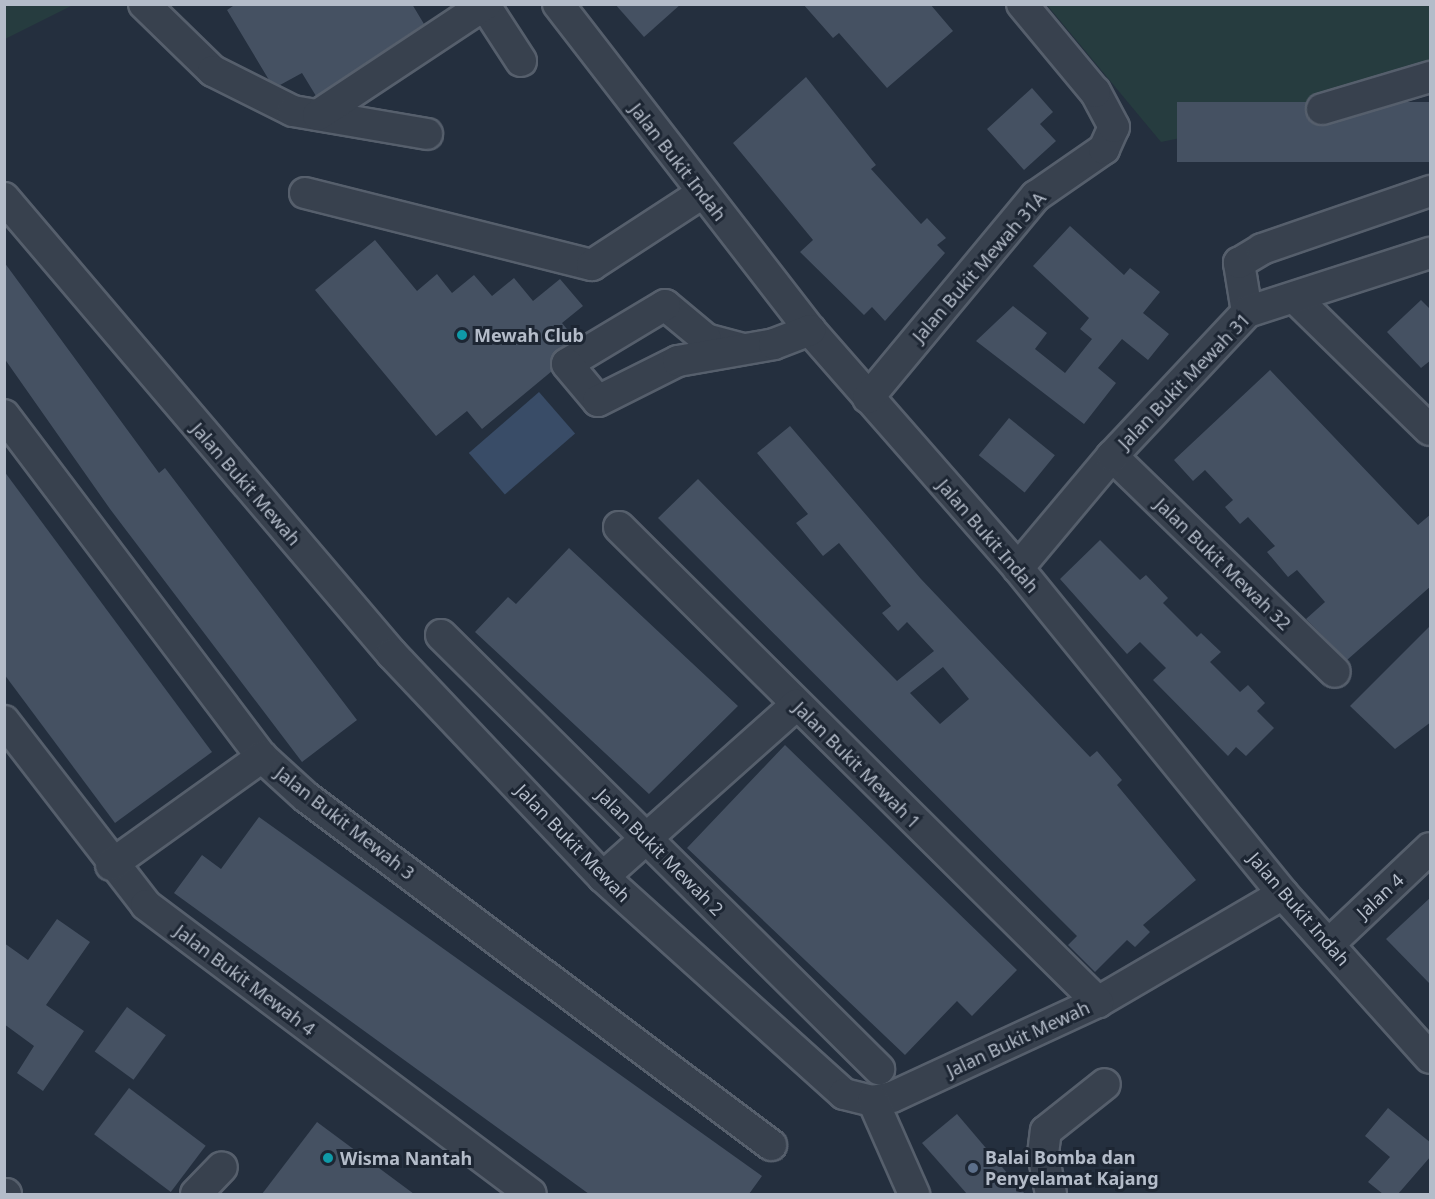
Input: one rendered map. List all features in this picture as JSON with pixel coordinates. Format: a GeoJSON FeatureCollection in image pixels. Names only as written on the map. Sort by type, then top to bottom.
{"type":"FeatureCollection","features":[{"type":"Feature","properties":{"kind":"street"},"geometry":{"type":"LineString","coordinates":[[144,4],[213,71],[293,111],[427,134]]}},
{"type":"Feature","properties":{"kind":"street","name":"Jalan Bukit Indah"},"geometry":{"type":"LineString","coordinates":[[558,4],[701,194],[810,330],[1018,568],[1283,894],[1431,1058]]}},
{"type":"Feature","properties":{"kind":"street","name":"Jalan Bukit Mewah 31A"},"geometry":{"type":"LineString","coordinates":[[868,398],[1036,196],[1104,149],[1114,127],[1095,92],[1022,4]]}},
{"type":"Feature","properties":{"kind":"street"},"geometry":{"type":"LineString","coordinates":[[318,115],[485,5],[520,61]]}},
{"type":"Feature","properties":{"kind":"street"},"geometry":{"type":"LineString","coordinates":[[1322,109],[1431,77]]}},
{"type":"Feature","properties":{"kind":"street"},"geometry":{"type":"LineString","coordinates":[[1247,312],[1239,263],[1262,249],[1431,191]]}},
{"type":"Feature","properties":{"kind":"street"},"geometry":{"type":"LineString","coordinates":[[305,193],[592,265],[701,194]]}},
{"type":"Feature","properties":{"kind":"street","name":"Jalan Bukit Mewah"},"geometry":{"type":"LineString","coordinates":[[4,198],[392,654],[603,877],[824,1081],[844,1094],[873,1101],[892,1097],[1098,1002],[1283,894]]}},
{"type":"Feature","properties":{"kind":"street","name":"Jalan Bukit Mewah 31"},"geometry":{"type":"LineString","coordinates":[[1018,568],[1112,456],[1247,312],[1431,253]]}},
{"type":"Feature","properties":{"kind":"street"},"geometry":{"type":"LineString","coordinates":[[1296,298],[1431,430]]}},
{"type":"Feature","properties":{"kind":"street"},"geometry":{"type":"LineString","coordinates":[[743,349],[706,339],[665,305],[567,364],[598,401],[678,361],[743,349],[810,330]]}},
{"type":"Feature","properties":{"kind":"street","name":"Jalan Bukit Mewah 3"},"geometry":{"type":"LineString","coordinates":[[4,415],[262,757],[306,797],[771,1145]]}},
{"type":"Feature","properties":{"kind":"street","name":"Jalan Bukit Mewah 32"},"geometry":{"type":"LineString","coordinates":[[1112,456],[1335,672]]}},
{"type":"Feature","properties":{"kind":"street","name":"Jalan Bukit Mewah 1"},"geometry":{"type":"LineString","coordinates":[[619,527],[1098,1002]]}},
{"type":"Feature","properties":{"kind":"street","name":"Jalan Bukit Mewah 2"},"geometry":{"type":"LineString","coordinates":[[441,635],[879,1069]]}},
{"type":"Feature","properties":{"kind":"street"},"geometry":{"type":"LineString","coordinates":[[603,877],[796,705]]}},
{"type":"Feature","properties":{"kind":"street","name":"Jalan Bukit Mewah 4"},"geometry":{"type":"LineString","coordinates":[[4,721],[111,864],[168,923],[531,1194]]}},
{"type":"Feature","properties":{"kind":"street"},"geometry":{"type":"LineString","coordinates":[[111,864],[262,757]]}},
{"type":"Feature","properties":{"kind":"street","name":"Jalan 4"},"geometry":{"type":"LineString","coordinates":[[1329,944],[1431,848]]}},
{"type":"Feature","properties":{"kind":"street"},"geometry":{"type":"LineString","coordinates":[[1051,1194],[1043,1154],[1046,1131],[1106,1084]]}},
{"type":"Feature","properties":{"kind":"street"},"geometry":{"type":"LineString","coordinates":[[873,1101],[914,1194]]}},
{"type":"Feature","properties":{"kind":"street"},"geometry":{"type":"LineString","coordinates":[[196,1194],[222,1167]]}},
{"type":"Feature","properties":{"kind":"green space"},"geometry":{"type":"Polygon","coordinates":[[[5,4],[73,4],[73,5],[5,39],[5,4]]]}},
{"type":"Feature","properties":{"kind":"green space"},"geometry":{"type":"Polygon","coordinates":[[[1047,5],[1430,5],[1430,67],[1288,116],[1161,142],[1047,5]]]}},
{"type":"Feature","properties":{"kind":"water"},"geometry":{"type":"Polygon","coordinates":[[[539,392],[575,434],[505,495],[469,453],[539,392]]]}},
{"type":"Feature","properties":{"kind":"building"},"geometry":{"type":"Polygon","coordinates":[[[236,4],[412,4],[424,24],[316,96],[302,73],[280,85],[269,80],[227,10],[236,4]]]}},
{"type":"Feature","properties":{"kind":"building"},"geometry":{"type":"Polygon","coordinates":[[[615,4],[681,4],[644,37],[615,4]]]}},
{"type":"Feature","properties":{"kind":"building"},"geometry":{"type":"Polygon","coordinates":[[[803,4],[930,4],[953,31],[887,88],[839,33],[833,38],[803,4]]]}},
{"type":"Feature","properties":{"kind":"building"},"geometry":{"type":"Polygon","coordinates":[[[806,77],[876,165],[871,169],[921,224],[927,218],[946,238],[937,245],[945,253],[885,321],[872,307],[864,315],[800,252],[813,240],[733,143],[806,77]]]}},
{"type":"Feature","properties":{"kind":"building"},"geometry":{"type":"Polygon","coordinates":[[[1032,88],[1053,112],[1040,124],[1056,141],[1024,170],[987,129],[1032,88]]]}},
{"type":"Feature","properties":{"kind":"building"},"geometry":{"type":"Polygon","coordinates":[[[1177,102],[1430,102],[1430,162],[1177,162],[1177,102]]]}},
{"type":"Feature","properties":{"kind":"building"},"geometry":{"type":"Polygon","coordinates":[[[1070,226],[1124,275],[1130,268],[1160,292],[1143,313],[1169,334],[1148,360],[1122,339],[1098,368],[1116,383],[1084,424],[976,341],[1013,306],[1047,333],[1035,349],[1065,373],[1092,339],[1080,329],[1089,318],[1033,266],[1070,226]]]}},
{"type":"Feature","properties":{"kind":"building","name":"Mewah Club"},"geometry":{"type":"Polygon","coordinates":[[[375,240],[417,291],[437,274],[452,293],[474,275],[492,296],[514,278],[533,301],[560,279],[583,306],[562,323],[575,339],[552,356],[552,371],[482,429],[467,411],[436,436],[315,290],[375,240]]]}},
{"type":"Feature","properties":{"kind":"building"},"geometry":{"type":"Polygon","coordinates":[[[4,262],[159,473],[165,468],[357,720],[302,762],[110,509],[4,358],[4,262]]]}},
{"type":"Feature","properties":{"kind":"building"},"geometry":{"type":"Polygon","coordinates":[[[1421,300],[1431,310],[1431,360],[1421,368],[1387,332],[1421,300]]]}},
{"type":"Feature","properties":{"kind":"building"},"geometry":{"type":"Polygon","coordinates":[[[1270,370],[1418,525],[1431,514],[1431,586],[1347,660],[1306,619],[1325,602],[1297,570],[1288,577],[1267,552],[1275,546],[1248,517],[1240,524],[1225,507],[1233,500],[1205,470],[1193,481],[1174,460],[1270,370]]]}},
{"type":"Feature","properties":{"kind":"building"},"geometry":{"type":"Polygon","coordinates":[[[1009,418],[1055,455],[1025,492],[979,455],[1009,418]]]}},
{"type":"Feature","properties":{"kind":"building"},"geometry":{"type":"Polygon","coordinates":[[[790,426],[921,579],[1090,757],[1097,751],[1122,780],[1117,785],[1196,880],[1143,925],[1150,932],[1135,947],[1127,940],[1095,972],[1068,945],[1077,936],[658,518],[698,479],[897,681],[934,651],[907,622],[898,631],[882,613],[891,606],[839,543],[823,556],[796,523],[808,514],[757,453],[790,426]],[[943,667],[910,693],[940,724],[969,699],[943,667]]]}},
{"type":"Feature","properties":{"kind":"building"},"geometry":{"type":"Polygon","coordinates":[[[4,471],[212,752],[115,823],[4,674],[4,471]]]}},
{"type":"Feature","properties":{"kind":"building"},"geometry":{"type":"Polygon","coordinates":[[[1100,540],[1140,580],[1146,575],[1168,598],[1163,603],[1197,637],[1201,633],[1221,652],[1210,662],[1240,692],[1248,685],[1265,703],[1257,711],[1274,728],[1246,756],[1236,747],[1228,756],[1153,680],[1166,668],[1140,642],[1127,654],[1060,579],[1100,540]]]}},
{"type":"Feature","properties":{"kind":"building"},"geometry":{"type":"Polygon","coordinates":[[[569,548],[738,706],[649,794],[475,632],[508,597],[516,604],[569,548]]]}},
{"type":"Feature","properties":{"kind":"building"},"geometry":{"type":"Polygon","coordinates":[[[1431,625],[1431,722],[1395,749],[1350,706],[1431,625]]]}},
{"type":"Feature","properties":{"kind":"building"},"geometry":{"type":"Polygon","coordinates":[[[785,745],[1017,970],[972,1016],[957,1001],[905,1055],[687,848],[785,745]]]}},
{"type":"Feature","properties":{"kind":"building"},"geometry":{"type":"Polygon","coordinates":[[[259,817],[762,1176],[749,1194],[589,1194],[174,893],[202,855],[221,869],[259,817]]]}},
{"type":"Feature","properties":{"kind":"building"},"geometry":{"type":"Polygon","coordinates":[[[1431,897],[1431,985],[1386,939],[1431,897]]]}},
{"type":"Feature","properties":{"kind":"building"},"geometry":{"type":"Polygon","coordinates":[[[57,919],[90,942],[46,1005],[84,1031],[43,1091],[17,1073],[34,1046],[4,1024],[4,943],[28,960],[57,919]]]}},
{"type":"Feature","properties":{"kind":"building"},"geometry":{"type":"Polygon","coordinates":[[[127,1007],[166,1035],[134,1080],[95,1051],[127,1007]]]}},
{"type":"Feature","properties":{"kind":"building"},"geometry":{"type":"Polygon","coordinates":[[[129,1088],[206,1146],[171,1192],[94,1134],[129,1088]]]}},
{"type":"Feature","properties":{"kind":"building"},"geometry":{"type":"Polygon","coordinates":[[[1388,1108],[1431,1143],[1431,1156],[1398,1194],[1383,1194],[1368,1182],[1390,1157],[1365,1136],[1388,1108]]]}},
{"type":"Feature","properties":{"kind":"building","name":"Balai Bomba dan Penyelamat Kajang"},"geometry":{"type":"Polygon","coordinates":[[[957,1114],[1025,1194],[967,1194],[922,1143],[957,1114]]]}},
{"type":"Feature","properties":{"kind":"building","name":"Wisma Nantah"},"geometry":{"type":"Polygon","coordinates":[[[317,1122],[414,1194],[262,1194],[317,1122]]]}},
{"type":"Feature","properties":{"kind":"place","name":"Mewah Club"},"geometry":{"type":"Point","coordinates":[462,335]}},
{"type":"Feature","properties":{"kind":"place","name":"Wisma Nantah"},"geometry":{"type":"Point","coordinates":[328,1158]}},
{"type":"Feature","properties":{"kind":"place","name":"Balai Bomba dan Penyelamat Kajang"},"geometry":{"type":"Point","coordinates":[973,1168]}}]}
